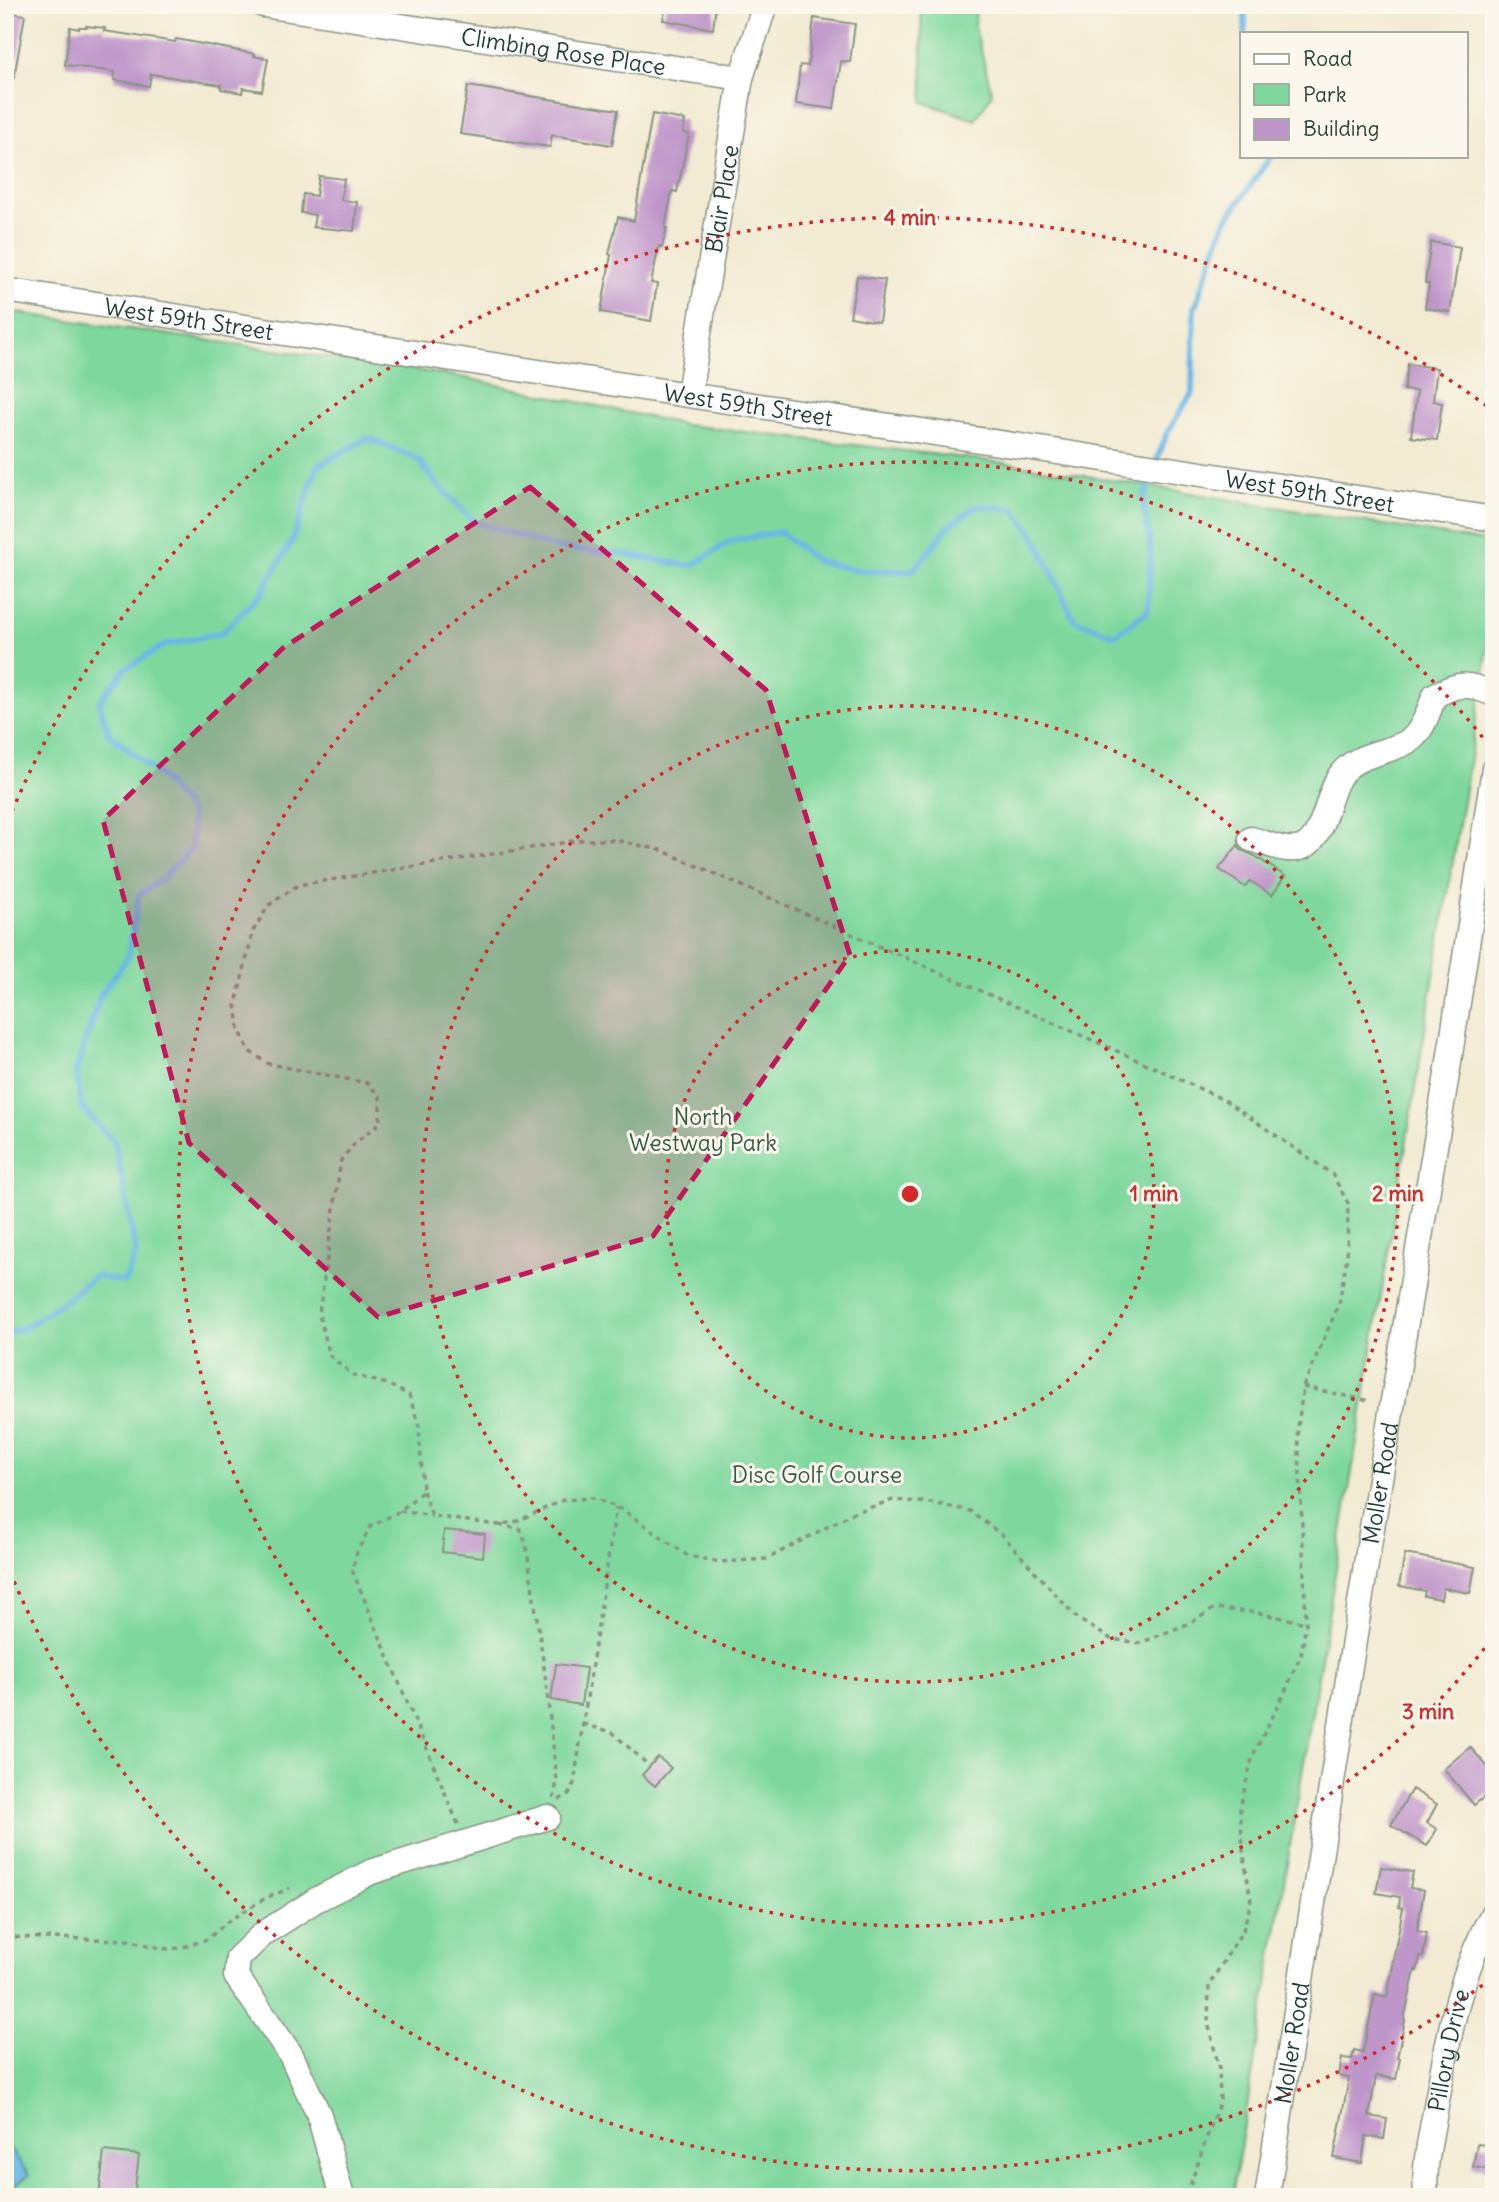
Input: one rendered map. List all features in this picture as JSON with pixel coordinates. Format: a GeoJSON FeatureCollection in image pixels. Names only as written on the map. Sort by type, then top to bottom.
{"type":"FeatureCollection","features":[{"type":"Feature","properties":{"kind":"street","name":"Climbing Rose Place"},"geometry":{"type":"LineString","coordinates":[[262,5],[741,78]]}},
{"type":"Feature","properties":{"kind":"street","name":"Blair Place"},"geometry":{"type":"LineString","coordinates":[[689,394],[741,78],[765,5]]}},
{"type":"Feature","properties":{"kind":"street","name":"West 59th Street"},"geometry":{"type":"LineString","coordinates":[[5,290],[1494,519]]}},
{"type":"Feature","properties":{"kind":"street"},"geometry":{"type":"LineString","coordinates":[[1251,839],[1290,850],[1305,847],[1314,838],[1339,777],[1355,762],[1411,740],[1423,724],[1435,695],[1457,685],[1471,685],[1494,694]]}},
{"type":"Feature","properties":{"kind":"street","name":"Moller Road"},"geometry":{"type":"LineString","coordinates":[[1267,2197],[1494,769]]}},
{"type":"Feature","properties":{"kind":"street"},"geometry":{"type":"LineString","coordinates":[[342,2197],[319,2115],[291,2055],[236,1976],[238,1958],[263,1934],[283,1921],[316,1900],[371,1872],[548,1818]]}},
{"type":"Feature","properties":{"kind":"street","name":"Pillory Drive"},"geometry":{"type":"LineString","coordinates":[[1426,2197],[1427,2160],[1454,2008],[1469,1963],[1494,1911]]}},
{"type":"Feature","properties":{"kind":"path"},"geometry":{"type":"LineString","coordinates":[[432,1516],[423,1491],[419,1426],[409,1395],[387,1384],[352,1375],[330,1356],[319,1314],[341,1160],[356,1142],[380,1124],[380,1096],[367,1083],[269,1064],[249,1051],[239,1029],[236,1004],[253,931],[269,905],[298,885],[580,840],[615,841],[661,850],[1226,1101],[1332,1174],[1348,1203],[1347,1257],[1339,1304],[1303,1387],[1298,1427],[1306,1623],[1301,1656],[1252,1755],[1240,1808],[1251,1902],[1243,1930],[1209,1985],[1208,2023],[1219,2067],[1220,2100],[1186,2197]]}},
{"type":"Feature","properties":{"kind":"path"},"geometry":{"type":"LineString","coordinates":[[1303,1387],[1392,1405]]}},
{"type":"Feature","properties":{"kind":"path"},"geometry":{"type":"LineString","coordinates":[[423,1491],[400,1511],[370,1527],[357,1552],[352,1570],[460,1830]]}},
{"type":"Feature","properties":{"kind":"path"},"geometry":{"type":"LineString","coordinates":[[497,1525],[518,1521],[563,1500],[594,1498],[624,1510],[688,1556],[720,1562],[767,1559],[853,1513],[892,1500],[932,1503],[970,1511],[1002,1535],[1078,1619],[1111,1639],[1140,1643],[1189,1623],[1215,1608],[1259,1613],[1306,1623]]}},
{"type":"Feature","properties":{"kind":"path"},"geometry":{"type":"LineString","coordinates":[[400,1511],[520,1530],[526,1543],[545,1674],[557,1781],[553,1803],[569,1794],[573,1783],[616,1507]]}},
{"type":"Feature","properties":{"kind":"path"},"geometry":{"type":"LineString","coordinates":[[583,1724],[612,1732],[647,1764]]}},
{"type":"Feature","properties":{"kind":"path"},"geometry":{"type":"LineString","coordinates":[[5,1937],[127,1940],[164,1949],[180,1948],[208,1939],[264,1899],[301,1883]]}},
{"type":"Feature","properties":{"kind":"highlighted area"},"geometry":{"type":"Polygon","coordinates":[[[530,487],[766,690],[850,955],[653,1236],[378,1317],[189,1143],[103,820],[283,648],[530,487]]]}},
{"type":"Feature","properties":{"kind":"green space"},"geometry":{"type":"Polygon","coordinates":[[[921,5],[976,5],[975,27],[992,94],[975,120],[923,102],[921,5]]]}},
{"type":"Feature","properties":{"kind":"green space","name":"North Westway Park"},"geometry":{"type":"Polygon","coordinates":[[[5,311],[456,376],[686,425],[1008,463],[1494,543],[1494,613],[1232,2197],[5,2197],[5,311]]]}},
{"type":"Feature","properties":{"kind":"water"},"geometry":{"type":"Polygon","coordinates":[[[5,2142],[29,2175],[5,2193],[5,2142]]]}},
{"type":"Feature","properties":{"kind":"building"},"geometry":{"type":"Polygon","coordinates":[[[666,5],[716,5],[713,29],[663,20],[666,5]]]}},
{"type":"Feature","properties":{"kind":"building"},"geometry":{"type":"Polygon","coordinates":[[[5,12],[25,15],[14,78],[5,78],[5,12]]]}},
{"type":"Feature","properties":{"kind":"building"},"geometry":{"type":"Polygon","coordinates":[[[814,18],[855,24],[850,62],[841,61],[834,109],[796,104],[800,65],[808,66],[814,18]]]}},
{"type":"Feature","properties":{"kind":"building"},"geometry":{"type":"Polygon","coordinates":[[[86,26],[255,54],[254,56],[268,59],[262,91],[243,88],[242,93],[221,89],[221,85],[151,74],[149,86],[114,80],[115,72],[65,65],[70,27],[79,29],[86,26]]]}},
{"type":"Feature","properties":{"kind":"building"},"geometry":{"type":"Polygon","coordinates":[[[468,86],[618,110],[612,145],[552,135],[550,147],[460,134],[468,86]]]}},
{"type":"Feature","properties":{"kind":"building"},"geometry":{"type":"Polygon","coordinates":[[[652,114],[685,120],[683,133],[689,134],[677,192],[672,191],[667,228],[662,247],[659,246],[651,283],[657,284],[651,321],[601,312],[611,255],[609,254],[618,217],[634,221],[652,114]]]}},
{"type":"Feature","properties":{"kind":"building"},"geometry":{"type":"Polygon","coordinates":[[[319,176],[344,179],[341,200],[357,202],[354,231],[313,227],[315,215],[301,213],[303,194],[316,196],[319,176]]]}},
{"type":"Feature","properties":{"kind":"building"},"geometry":{"type":"Polygon","coordinates":[[[1431,242],[1460,247],[1450,312],[1425,308],[1429,284],[1425,283],[1431,242]]]}},
{"type":"Feature","properties":{"kind":"building"},"geometry":{"type":"Polygon","coordinates":[[[857,276],[885,280],[879,322],[850,317],[857,276]]]}},
{"type":"Feature","properties":{"kind":"building"},"geometry":{"type":"Polygon","coordinates":[[[1408,364],[1437,368],[1433,401],[1442,403],[1437,440],[1411,437],[1417,391],[1404,390],[1408,364]]]}},
{"type":"Feature","properties":{"kind":"building"},"geometry":{"type":"Polygon","coordinates":[[[1238,845],[1241,850],[1285,876],[1272,895],[1250,881],[1245,887],[1219,869],[1238,845]]]}},
{"type":"Feature","properties":{"kind":"building"},"geometry":{"type":"Polygon","coordinates":[[[444,1530],[485,1534],[483,1557],[442,1552],[444,1530]]]}},
{"type":"Feature","properties":{"kind":"building"},"geometry":{"type":"Polygon","coordinates":[[[1405,1554],[1475,1567],[1470,1593],[1443,1588],[1441,1599],[1424,1596],[1425,1591],[1399,1586],[1405,1554]]]}},
{"type":"Feature","properties":{"kind":"building"},"geometry":{"type":"Polygon","coordinates":[[[556,1664],[586,1668],[581,1705],[551,1700],[556,1664]]]}},
{"type":"Feature","properties":{"kind":"building"},"geometry":{"type":"Polygon","coordinates":[[[1470,1747],[1494,1774],[1494,1789],[1474,1805],[1444,1769],[1470,1747]]]}},
{"type":"Feature","properties":{"kind":"building"},"geometry":{"type":"Polygon","coordinates":[[[658,1757],[671,1768],[655,1786],[642,1775],[658,1757]]]}},
{"type":"Feature","properties":{"kind":"building"},"geometry":{"type":"Polygon","coordinates":[[[1412,1789],[1437,1804],[1427,1823],[1437,1829],[1427,1846],[1391,1825],[1412,1789]]]}},
{"type":"Feature","properties":{"kind":"building"},"geometry":{"type":"Polygon","coordinates":[[[1381,1867],[1413,1872],[1410,1888],[1424,1890],[1417,1931],[1427,1933],[1423,1957],[1420,1957],[1417,1971],[1415,1970],[1404,2019],[1396,2079],[1376,2076],[1369,2116],[1387,2119],[1384,2139],[1366,2136],[1362,2163],[1334,2158],[1349,2078],[1339,2076],[1342,2058],[1352,2059],[1354,2050],[1363,2052],[1375,1994],[1387,1997],[1403,1908],[1399,1907],[1400,1897],[1376,1893],[1381,1867]]]}},
{"type":"Feature","properties":{"kind":"building"},"geometry":{"type":"Polygon","coordinates":[[[1477,2144],[1494,2146],[1494,2170],[1473,2167],[1477,2144]]]}},
{"type":"Feature","properties":{"kind":"building"},"geometry":{"type":"Polygon","coordinates":[[[104,2151],[139,2155],[134,2197],[99,2197],[104,2151]]]}},
{"type":"Feature","properties":{"kind":"waterway"},"geometry":{"type":"LineString","coordinates":[[1245,5],[1245,32]]}},
{"type":"Feature","properties":{"kind":"waterway"},"geometry":{"type":"LineString","coordinates":[[1157,460],[1167,433],[1192,393],[1194,309],[1225,222],[1270,158]]}},
{"type":"Feature","properties":{"kind":"waterway"},"geometry":{"type":"LineString","coordinates":[[5,1333],[26,1327],[95,1276],[125,1282],[136,1253],[115,1143],[82,1108],[76,1071],[100,996],[128,957],[139,895],[162,879],[192,848],[191,812],[159,775],[109,734],[99,702],[125,669],[165,645],[222,633],[261,593],[293,539],[317,466],[368,438],[419,460],[434,481],[474,522],[557,548],[622,554],[691,566],[731,541],[780,532],[817,561],[859,571],[913,571],[949,526],[977,506],[1014,509],[1035,536],[1074,620],[1115,635],[1148,611],[1151,552],[1143,500],[1153,474]]}},
{"type":"Feature","properties":{"kind":"park label","name":"Disc Golf Course"},"geometry":{"type":"Point","coordinates":[817,1474]}}]}
